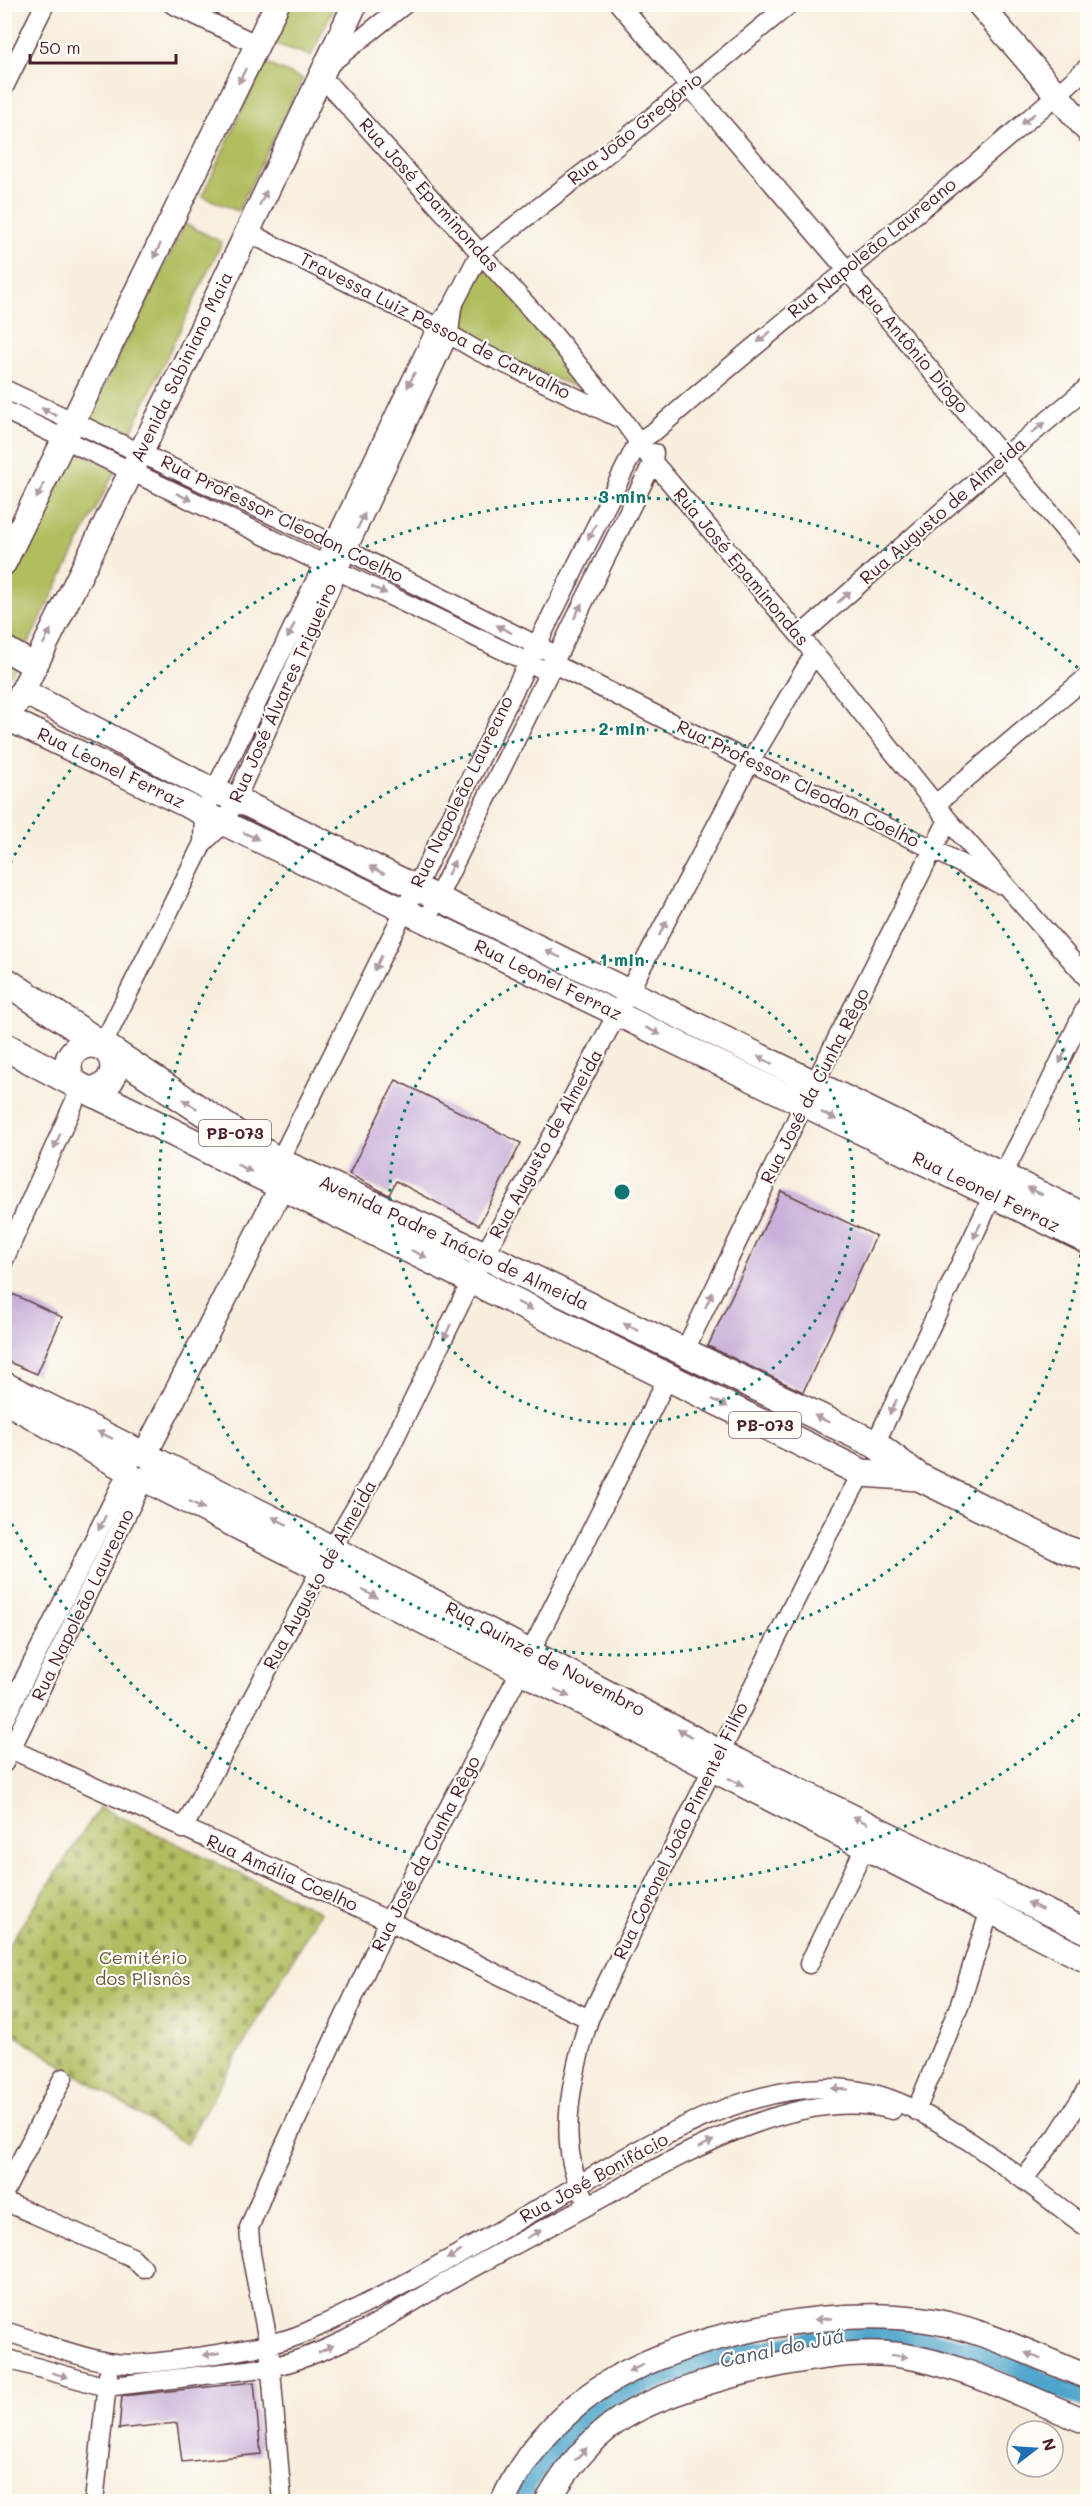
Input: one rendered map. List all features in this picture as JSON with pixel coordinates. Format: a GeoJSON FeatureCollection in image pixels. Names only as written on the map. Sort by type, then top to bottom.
{"type":"FeatureCollection","features":[{"type":"Feature","properties":{"kind":"main road","name":"Avenida Padre Inácio de Almeida"},"geometry":{"type":"LineString","coordinates":[[4,980],[102,1046],[280,1174],[472,1279],[862,1473],[920,1477]]}},
{"type":"Feature","properties":{"kind":"main road"},"geometry":{"type":"LineString","coordinates":[[81,1087],[69,1075],[69,1059],[78,1047],[94,1043],[102,1046]]}},
{"type":"Feature","properties":{"kind":"main road","name":"Avenida Padre Inácio de Almeida"},"geometry":{"type":"LineString","coordinates":[[4,1046],[81,1087],[280,1174],[484,1255],[875,1444],[920,1477],[1065,1549],[1088,1557]]}},
{"type":"Feature","properties":{"kind":"main road"},"geometry":{"type":"LineString","coordinates":[[668,1377],[676,1379],[687,1372],[689,1360],[684,1352]]}},
{"type":"Feature","properties":{"kind":"main road"},"geometry":{"type":"LineString","coordinates":[[862,1473],[852,1461],[853,1451],[860,1444],[875,1444]]}},
{"type":"Feature","properties":{"kind":"street"},"geometry":{"type":"LineString","coordinates":[[4,87],[45,4]]}},
{"type":"Feature","properties":{"kind":"street"},"geometry":{"type":"LineString","coordinates":[[172,4],[258,45]]}},
{"type":"Feature","properties":{"kind":"street"},"geometry":{"type":"LineString","coordinates":[[4,563],[277,4]]}},
{"type":"Feature","properties":{"kind":"street","name":"Avenida Sabiniano Maia"},"geometry":{"type":"LineString","coordinates":[[7,723],[33,665],[136,461],[247,232],[355,4]]}},
{"type":"Feature","properties":{"kind":"street"},"geometry":{"type":"LineString","coordinates":[[324,71],[405,4]]}},
{"type":"Feature","properties":{"kind":"street","name":"Rua Antônio Diogo"},"geometry":{"type":"LineString","coordinates":[[619,4],[846,269],[1088,558]]}},
{"type":"Feature","properties":{"kind":"street","name":"Rua João Gregório"},"geometry":{"type":"LineString","coordinates":[[480,253],[790,4]]}},
{"type":"Feature","properties":{"kind":"street"},"geometry":{"type":"LineString","coordinates":[[979,4],[1088,131]]}},
{"type":"Feature","properties":{"kind":"street","name":"Rua Napoleão Laureano"},"geometry":{"type":"LineString","coordinates":[[7,1753],[139,1468],[414,888],[638,442],[656,430],[1088,67]]}},
{"type":"Feature","properties":{"kind":"street","name":"Rua José Epaminondas"},"geometry":{"type":"LineString","coordinates":[[324,71],[552,334],[623,420],[653,462],[800,636],[948,820],[1086,974]]}},
{"type":"Feature","properties":{"kind":"street","name":"Travessa Luiz Pessoa de Carvalho"},"geometry":{"type":"LineString","coordinates":[[247,232],[476,350],[623,420]]}},
{"type":"Feature","properties":{"kind":"street","name":"Rua José Álvares Trigueiro"},"geometry":{"type":"LineString","coordinates":[[102,1046],[203,843],[339,546],[480,253]]}},
{"type":"Feature","properties":{"kind":"street","name":"Rua Augusto de Almeida"},"geometry":{"type":"LineString","coordinates":[[800,636],[1004,457],[1088,387]]}},
{"type":"Feature","properties":{"kind":"street","name":"Rua Professor Cleodon Coelho"},"geometry":{"type":"LineString","coordinates":[[4,390],[69,431]]}},
{"type":"Feature","properties":{"kind":"street","name":"Rua Professor Cleodon Coelho"},"geometry":{"type":"LineString","coordinates":[[4,410],[69,431],[339,546],[535,644],[552,664]]}},
{"type":"Feature","properties":{"kind":"street","name":"Rua Napoleão Laureano"},"geometry":{"type":"LineString","coordinates":[[426,921],[653,462],[656,430]]}},
{"type":"Feature","properties":{"kind":"street","name":"Rua Professor Cleodon Coelho"},"geometry":{"type":"LineString","coordinates":[[136,461],[331,567],[527,662],[552,664],[933,849],[1011,891]]}},
{"type":"Feature","properties":{"kind":"street"},"geometry":{"type":"LineString","coordinates":[[4,648],[33,665]]}},
{"type":"Feature","properties":{"kind":"street","name":"Rua Augusto de Almeida"},"geometry":{"type":"LineString","coordinates":[[183,1828],[328,1558],[390,1448],[484,1255],[618,1014],[750,762],[814,654]]}},
{"type":"Feature","properties":{"kind":"street"},"geometry":{"type":"LineString","coordinates":[[936,804],[1088,675]]}},
{"type":"Feature","properties":{"kind":"street","name":"Rua Leonel Ferraz"},"geometry":{"type":"LineString","coordinates":[[22,691],[225,795],[630,991],[809,1095]]}},
{"type":"Feature","properties":{"kind":"street","name":"Rua Leonel Ferraz"},"geometry":{"type":"LineString","coordinates":[[7,723],[214,818],[618,1014],[809,1095],[998,1186],[1088,1242]]}},
{"type":"Feature","properties":{"kind":"street","name":"Rua José da Cunha Rêgo"},"geometry":{"type":"LineString","coordinates":[[684,1352],[809,1095],[948,820]]}},
{"type":"Feature","properties":{"kind":"street"},"geometry":{"type":"LineString","coordinates":[[875,1444],[1088,1003]]}},
{"type":"Feature","properties":{"kind":"street"},"geometry":{"type":"LineString","coordinates":[[4,1260],[81,1087]]}},
{"type":"Feature","properties":{"kind":"street","name":"Rua Leonel Ferraz"},"geometry":{"type":"LineString","coordinates":[[998,1186],[1088,1217]]}},
{"type":"Feature","properties":{"kind":"street","name":"Rua José da Cunha Rêgo"},"geometry":{"type":"LineString","coordinates":[[282,2502],[269,2346],[251,2254],[249,2228],[268,2181],[389,1921],[531,1651],[668,1377]]}},
{"type":"Feature","properties":{"kind":"street","name":"Rua Quinze de Novembro"},"geometry":{"type":"LineString","coordinates":[[4,1384],[139,1468]]}},
{"type":"Feature","properties":{"kind":"street","name":"Rua Quinze de Novembro"},"geometry":{"type":"LineString","coordinates":[[4,1401],[328,1558],[531,1651],[865,1847],[1088,1961]]}},
{"type":"Feature","properties":{"kind":"street","name":"Rua Napoleão Laureano"},"geometry":{"type":"LineString","coordinates":[[4,1720],[139,1468]]}},
{"type":"Feature","properties":{"kind":"street","name":"Rua Coronel João Pimentel Filho"},"geometry":{"type":"LineString","coordinates":[[589,2205],[579,2185],[570,2145],[570,2097],[576,2061],[589,2019],[715,1760],[862,1473]]}},
{"type":"Feature","properties":{"kind":"street","name":"Rua Quinze de Novembro"},"geometry":{"type":"LineString","coordinates":[[328,1558],[520,1672],[1088,1932]]}},
{"type":"Feature","properties":{"kind":"street","name":"Rua Amália Coelho"},"geometry":{"type":"LineString","coordinates":[[7,1753],[183,1828],[389,1921],[589,2019]]}},
{"type":"Feature","properties":{"kind":"street"},"geometry":{"type":"LineString","coordinates":[[809,1964],[865,1847]]}},
{"type":"Feature","properties":{"kind":"street"},"geometry":{"type":"LineString","coordinates":[[916,2111],[960,2004],[990,1910]]}},
{"type":"Feature","properties":{"kind":"street"},"geometry":{"type":"LineString","coordinates":[[4,2193],[63,2078]]}},
{"type":"Feature","properties":{"kind":"street","name":"Rua José Bonifácio"},"geometry":{"type":"LineString","coordinates":[[4,2331],[109,2362],[156,2362],[269,2346],[306,2332],[378,2297],[693,2123],[738,2104],[810,2088],[916,2111],[954,2132],[1088,2228]]}},
{"type":"Feature","properties":{"kind":"street"},"geometry":{"type":"LineString","coordinates":[[1023,2180],[1057,2136],[1088,2088]]}},
{"type":"Feature","properties":{"kind":"street","name":"Rua José Bonifácio"},"geometry":{"type":"LineString","coordinates":[[106,2387],[296,2362],[354,2335],[485,2260],[724,2135],[812,2109],[869,2099],[933,2121]]}},
{"type":"Feature","properties":{"kind":"street"},"geometry":{"type":"LineString","coordinates":[[4,2201],[132,2258],[143,2268]]}},
{"type":"Feature","properties":{"kind":"street"},"geometry":{"type":"LineString","coordinates":[[475,2243],[485,2260]]}},
{"type":"Feature","properties":{"kind":"street"},"geometry":{"type":"LineString","coordinates":[[503,2502],[518,2472],[542,2439],[572,2409],[603,2386],[628,2372],[670,2355],[762,2328],[829,2318],[919,2319],[948,2324],[1088,2377]]}},
{"type":"Feature","properties":{"kind":"street"},"geometry":{"type":"LineString","coordinates":[[547,2502],[571,2464],[633,2411],[665,2397],[745,2372],[818,2358],[898,2355],[939,2364],[972,2373],[1088,2422]]}},
{"type":"Feature","properties":{"kind":"street"},"geometry":{"type":"LineString","coordinates":[[4,2358],[106,2387]]}},
{"type":"Feature","properties":{"kind":"street"},"geometry":{"type":"LineString","coordinates":[[94,2502],[109,2362]]}},
{"type":"Feature","properties":{"kind":"green space"},"geometry":{"type":"Polygon","coordinates":[[[292,5],[335,5],[311,56],[273,43],[292,5]]]}},
{"type":"Feature","properties":{"kind":"green space"},"geometry":{"type":"Polygon","coordinates":[[[264,63],[303,79],[238,211],[202,196],[264,63]]]}},
{"type":"Feature","properties":{"kind":"green space"},"geometry":{"type":"Polygon","coordinates":[[[185,224],[222,242],[128,438],[85,425],[185,224]]]}},
{"type":"Feature","properties":{"kind":"green space"},"geometry":{"type":"Polygon","coordinates":[[[486,262],[601,398],[451,334],[486,262]]]}},
{"type":"Feature","properties":{"kind":"green space"},"geometry":{"type":"Polygon","coordinates":[[[75,450],[116,469],[12,676],[5,672],[4,594],[75,450]]]}},
{"type":"Feature","properties":{"kind":"green space","name":"Cemitério dos Plisnôs"},"geometry":{"type":"Polygon","coordinates":[[[100,1807],[320,1912],[186,2144],[5,2029],[5,1950],[100,1807]]]}},
{"type":"Feature","properties":{"kind":"building"},"geometry":{"type":"Polygon","coordinates":[[[396,1080],[521,1143],[479,1225],[396,1181],[389,1195],[349,1174],[396,1080]]]}},
{"type":"Feature","properties":{"kind":"building"},"geometry":{"type":"Polygon","coordinates":[[[781,1191],[876,1236],[803,1392],[708,1346],[781,1191]]]}},
{"type":"Feature","properties":{"kind":"building"},"geometry":{"type":"Polygon","coordinates":[[[4,1290],[62,1317],[37,1374],[4,1360],[4,1290]]]}},
{"type":"Feature","properties":{"kind":"building"},"geometry":{"type":"Polygon","coordinates":[[[254,2382],[261,2454],[182,2462],[177,2423],[119,2429],[122,2396],[254,2382]]]}},
{"type":"Feature","properties":{"kind":"waterway","name":"Canal do Juá"},"geometry":{"type":"LineString","coordinates":[[519,2502],[527,2481],[579,2422],[634,2387],[706,2363],[848,2333],[923,2340],[990,2355],[1049,2384],[1088,2399]]}}]}
